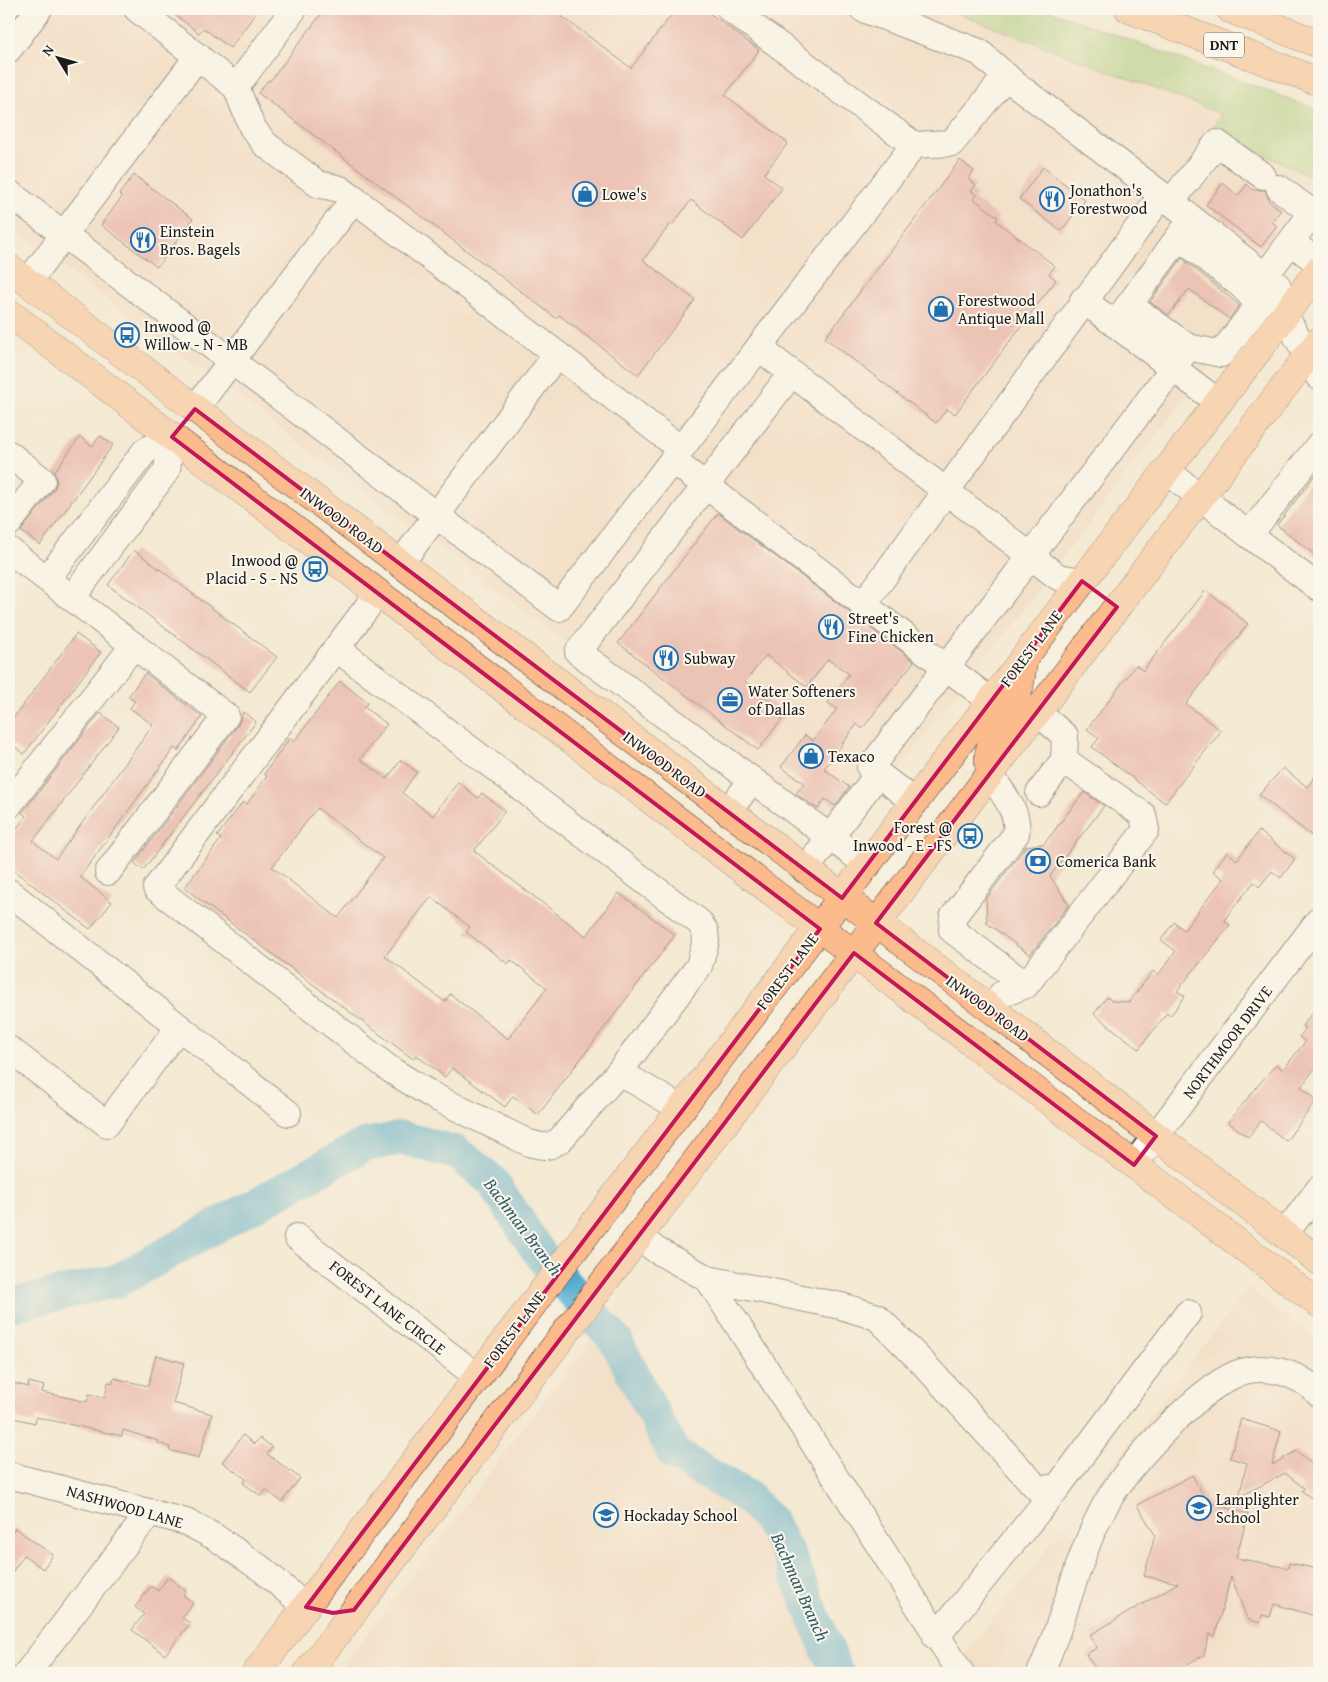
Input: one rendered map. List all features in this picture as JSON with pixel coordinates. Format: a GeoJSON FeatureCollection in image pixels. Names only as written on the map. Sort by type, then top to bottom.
{"type":"FeatureCollection","features":[{"type":"Feature","properties":{"kind":"main road","name":"DNT"},"geometry":{"type":"LineString","coordinates":[[1129,9],[1319,82]]}},
{"type":"Feature","properties":{"kind":"main road","name":"DNT"},"geometry":{"type":"LineString","coordinates":[[1230,9],[1319,44]]}},
{"type":"Feature","properties":{"kind":"main road","name":"FOREST LANE"},"geometry":{"type":"LineString","coordinates":[[256,1673],[513,1330],[820,929],[1024,657],[1319,270]]}},
{"type":"Feature","properties":{"kind":"main road","name":"INWOOD ROAD"},"geometry":{"type":"LineString","coordinates":[[18,275],[991,1009],[1319,1261]]}},
{"type":"Feature","properties":{"kind":"main road"},"geometry":{"type":"LineString","coordinates":[[9,313],[820,929],[1319,1304]]}},
{"type":"Feature","properties":{"kind":"main road"},"geometry":{"type":"LineString","coordinates":[[306,1673],[550,1356],[876,923],[1200,498],[1316,358]]}},
{"type":"Feature","properties":{"kind":"main road"},"geometry":{"type":"LineString","coordinates":[[172,437],[195,409]]}},
{"type":"Feature","properties":{"kind":"main road"},"geometry":{"type":"LineString","coordinates":[[378,593],[400,564]]}},
{"type":"Feature","properties":{"kind":"main road"},"geometry":{"type":"LineString","coordinates":[[1082,581],[1117,607]]}},
{"type":"Feature","properties":{"kind":"main road"},"geometry":{"type":"LineString","coordinates":[[990,774],[987,757],[995,736],[1016,701],[1024,657]]}},
{"type":"Feature","properties":{"kind":"main road"},"geometry":{"type":"LineString","coordinates":[[629,784],[651,754]]}},
{"type":"Feature","properties":{"kind":"main road"},"geometry":{"type":"LineString","coordinates":[[288,1673],[309,1645],[311,1626],[306,1607],[334,1613],[354,1610]]}},
{"type":"Feature","properties":{"kind":"street"},"geometry":{"type":"LineString","coordinates":[[9,49],[39,9]]}},
{"type":"Feature","properties":{"kind":"street"},"geometry":{"type":"LineString","coordinates":[[137,9],[236,87],[252,126],[265,144],[318,184],[340,189],[354,199],[557,354],[677,454],[706,485],[991,701]]}},
{"type":"Feature","properties":{"kind":"street"},"geometry":{"type":"LineString","coordinates":[[236,87],[294,9]]}},
{"type":"Feature","properties":{"kind":"street"},"geometry":{"type":"LineString","coordinates":[[730,9],[914,145],[952,143],[1006,76]]}},
{"type":"Feature","properties":{"kind":"street"},"geometry":{"type":"LineString","coordinates":[[863,9],[979,52],[1006,76],[1167,198],[1186,228],[1254,277],[1278,286],[1285,315],[1316,358]]}},
{"type":"Feature","properties":{"kind":"street"},"geometry":{"type":"LineString","coordinates":[[18,275],[64,235],[198,56]]}},
{"type":"Feature","properties":{"kind":"street"},"geometry":{"type":"LineString","coordinates":[[863,604],[1084,300],[1167,198],[1217,143],[1316,216],[1254,277]]}},
{"type":"Feature","properties":{"kind":"street"},"geometry":{"type":"LineString","coordinates":[[9,193],[559,608],[914,145]]}},
{"type":"Feature","properties":{"kind":"street"},"geometry":{"type":"LineString","coordinates":[[195,409],[354,199]]}},
{"type":"Feature","properties":{"kind":"street"},"geometry":{"type":"LineString","coordinates":[[1122,315],[1186,228]]}},
{"type":"Feature","properties":{"kind":"street"},"geometry":{"type":"LineString","coordinates":[[1291,242],[1319,263]]}},
{"type":"Feature","properties":{"kind":"street"},"geometry":{"type":"LineString","coordinates":[[915,802],[870,768],[1181,358],[1221,354],[1259,304],[1254,277]]}},
{"type":"Feature","properties":{"kind":"street"},"geometry":{"type":"LineString","coordinates":[[1084,300],[1122,315],[1181,358],[1218,402]]}},
{"type":"Feature","properties":{"kind":"street"},"geometry":{"type":"LineString","coordinates":[[759,348],[1058,576],[1082,581]]}},
{"type":"Feature","properties":{"kind":"street"},"geometry":{"type":"LineString","coordinates":[[400,564],[557,354]]}},
{"type":"Feature","properties":{"kind":"street"},"geometry":{"type":"LineString","coordinates":[[557,682],[791,374]]}},
{"type":"Feature","properties":{"kind":"street"},"geometry":{"type":"LineString","coordinates":[[46,579],[145,451],[172,437]]}},
{"type":"Feature","properties":{"kind":"street"},"geometry":{"type":"LineString","coordinates":[[72,598],[167,470],[172,437]]}},
{"type":"Feature","properties":{"kind":"street"},"geometry":{"type":"LineString","coordinates":[[1249,535],[1319,445]]}},
{"type":"Feature","properties":{"kind":"street"},"geometry":{"type":"LineString","coordinates":[[9,454],[42,480],[9,524]]}},
{"type":"Feature","properties":{"kind":"street"},"geometry":{"type":"LineString","coordinates":[[1167,471],[1319,588]]}},
{"type":"Feature","properties":{"kind":"street"},"geometry":{"type":"LineString","coordinates":[[9,550],[226,716],[108,872]]}},
{"type":"Feature","properties":{"kind":"street"},"geometry":{"type":"LineString","coordinates":[[336,648],[699,922],[705,931],[706,941],[698,966],[630,1078],[551,1146],[542,1147],[530,1143],[433,1096],[391,1070],[156,888],[336,648],[378,593]]}},
{"type":"Feature","properties":{"kind":"street"},"geometry":{"type":"LineString","coordinates":[[9,805],[134,646]]}},
{"type":"Feature","properties":{"kind":"street"},"geometry":{"type":"LineString","coordinates":[[578,652],[868,865]]}},
{"type":"Feature","properties":{"kind":"street"},"geometry":{"type":"LineString","coordinates":[[1037,712],[1065,736],[1064,760],[1039,794]]}},
{"type":"Feature","properties":{"kind":"street"},"geometry":{"type":"LineString","coordinates":[[651,754],[676,723]]}},
{"type":"Feature","properties":{"kind":"street"},"geometry":{"type":"LineString","coordinates":[[991,1009],[1002,994],[1026,985],[1146,830],[1143,815],[1064,760]]}},
{"type":"Feature","properties":{"kind":"street"},"geometry":{"type":"LineString","coordinates":[[805,870],[878,774]]}},
{"type":"Feature","properties":{"kind":"street"},"geometry":{"type":"LineString","coordinates":[[990,774],[1014,811],[1018,823],[1016,834],[953,917],[952,930],[1026,985]]}},
{"type":"Feature","properties":{"kind":"street"},"geometry":{"type":"LineString","coordinates":[[728,812],[752,780]]}},
{"type":"Feature","properties":{"kind":"street"},"geometry":{"type":"LineString","coordinates":[[9,892],[288,1113]]}},
{"type":"Feature","properties":{"kind":"street","name":"NORTHMOOR DRIVE"},"geometry":{"type":"LineString","coordinates":[[1134,1165],[1319,920]]}},
{"type":"Feature","properties":{"kind":"street"},"geometry":{"type":"LineString","coordinates":[[9,1049],[107,1124],[179,1027]]}},
{"type":"Feature","properties":{"kind":"street"},"geometry":{"type":"LineString","coordinates":[[630,1078],[682,1109]]}},
{"type":"Feature","properties":{"kind":"street"},"geometry":{"type":"LineString","coordinates":[[1284,1235],[1319,1189]]}},
{"type":"Feature","properties":{"kind":"street","name":"FOREST LANE CIRCLE"},"geometry":{"type":"LineString","coordinates":[[297,1237],[478,1377]]}},
{"type":"Feature","properties":{"kind":"street"},"geometry":{"type":"LineString","coordinates":[[639,1237],[656,1250],[708,1279],[842,1306],[877,1317],[922,1362],[1037,1488],[1057,1488]]}},
{"type":"Feature","properties":{"kind":"street"},"geometry":{"type":"LineString","coordinates":[[708,1279],[936,1637],[961,1673]]}},
{"type":"Feature","properties":{"kind":"street"},"geometry":{"type":"LineString","coordinates":[[936,1637],[1057,1488],[1188,1313]]}},
{"type":"Feature","properties":{"kind":"street"},"geometry":{"type":"LineString","coordinates":[[1040,1673],[1093,1530],[1105,1504],[1121,1479],[1146,1451],[1209,1391],[1236,1374],[1262,1369],[1286,1372],[1319,1394]]}},
{"type":"Feature","properties":{"kind":"street","name":"NASHWOOD LANE"},"geometry":{"type":"LineString","coordinates":[[9,1475],[186,1522],[215,1538],[263,1570],[306,1607]]}},
{"type":"Feature","properties":{"kind":"street"},"geometry":{"type":"LineString","coordinates":[[27,1673],[150,1512]]}},
{"type":"Feature","properties":{"kind":"highlighted area"},"geometry":{"type":"Polygon","coordinates":[[[195,409],[842,898],[1082,581],[1117,607],[876,923],[1156,1136],[1134,1165],[854,953],[354,1610],[333,1613],[306,1607],[820,929],[172,437],[195,409]]]}},
{"type":"Feature","properties":{"kind":"shaded area"},"geometry":{"type":"Polygon","coordinates":[[[9,9],[947,9],[1222,115],[1211,130],[1319,180],[1319,223],[840,848],[9,226],[9,9]]]}},
{"type":"Feature","properties":{"kind":"shaded area","name":"Lamplighter School"},"geometry":{"type":"Polygon","coordinates":[[[1248,1288],[1319,1342],[1319,1673],[951,1673],[1248,1288]]]}},
{"type":"Feature","properties":{"kind":"shaded area","name":"Hockaday School"},"geometry":{"type":"Polygon","coordinates":[[[591,1339],[710,1461],[742,1497],[765,1533],[780,1576],[806,1622],[828,1673],[338,1673],[591,1339]]]}},
{"type":"Feature","properties":{"kind":"green space"},"geometry":{"type":"Polygon","coordinates":[[[947,9],[1046,9],[1319,110],[1319,180],[1211,130],[1221,114],[947,9]]]}},
{"type":"Feature","properties":{"kind":"building"},"geometry":{"type":"Polygon","coordinates":[[[167,9],[259,9],[230,48],[203,28],[199,33],[167,9]]]}},
{"type":"Feature","properties":{"kind":"building","name":"Lowe's"},"geometry":{"type":"Polygon","coordinates":[[[325,9],[552,9],[631,68],[676,9],[704,9],[759,50],[725,95],[788,143],[764,174],[782,188],[743,240],[691,200],[673,224],[671,223],[643,260],[695,300],[638,375],[559,315],[556,318],[258,93],[268,80],[270,81],[325,9]]]}},
{"type":"Feature","properties":{"kind":"building","name":"Forestwood Antique Mall"},"geometry":{"type":"Polygon","coordinates":[[[960,160],[974,171],[968,179],[976,185],[971,191],[977,195],[974,199],[998,217],[996,221],[1055,266],[1049,274],[1056,280],[955,414],[947,409],[936,423],[825,338],[960,160]]]}},
{"type":"Feature","properties":{"kind":"building","name":"Jonathon's Forestwood"},"geometry":{"type":"Polygon","coordinates":[[[1043,167],[1085,200],[1061,231],[1019,199],[1043,167]]]}},
{"type":"Feature","properties":{"kind":"building"},"geometry":{"type":"Polygon","coordinates":[[[134,175],[193,219],[157,267],[101,225],[122,197],[119,194],[134,175]]]}},
{"type":"Feature","properties":{"kind":"building"},"geometry":{"type":"Polygon","coordinates":[[[1223,183],[1238,196],[1247,184],[1253,190],[1265,190],[1269,201],[1281,210],[1272,222],[1277,226],[1261,247],[1206,205],[1223,183]]]}},
{"type":"Feature","properties":{"kind":"building"},"geometry":{"type":"Polygon","coordinates":[[[1182,258],[1239,305],[1229,319],[1189,289],[1169,315],[1150,302],[1182,258]]]}},
{"type":"Feature","properties":{"kind":"building"},"geometry":{"type":"Polygon","coordinates":[[[100,436],[113,445],[40,545],[21,531],[54,489],[57,482],[54,472],[80,437],[92,446],[100,436]]]}},
{"type":"Feature","properties":{"kind":"building"},"geometry":{"type":"Polygon","coordinates":[[[1319,470],[1319,558],[1277,525],[1319,470]]]}},
{"type":"Feature","properties":{"kind":"building"},"geometry":{"type":"Polygon","coordinates":[[[718,513],[914,661],[862,729],[857,724],[824,769],[849,787],[835,806],[825,799],[818,809],[796,794],[804,783],[781,767],[805,735],[813,741],[837,709],[828,703],[849,674],[828,659],[807,687],[766,655],[745,682],[786,714],[758,750],[618,643],[718,513]]]}},
{"type":"Feature","properties":{"kind":"building"},"geometry":{"type":"Polygon","coordinates":[[[134,550],[277,657],[250,692],[108,585],[134,550]]]}},
{"type":"Feature","properties":{"kind":"building"},"geometry":{"type":"Polygon","coordinates":[[[1206,590],[1248,624],[1186,704],[1221,731],[1165,803],[1092,747],[1099,738],[1087,729],[1136,665],[1143,671],[1206,590]]]}},
{"type":"Feature","properties":{"kind":"building"},"geometry":{"type":"Polygon","coordinates":[[[76,634],[101,652],[24,754],[9,742],[9,724],[76,634]]]}},
{"type":"Feature","properties":{"kind":"building"},"geometry":{"type":"Polygon","coordinates":[[[145,673],[202,717],[178,751],[174,748],[80,877],[112,902],[90,929],[9,867],[9,839],[26,816],[22,813],[100,713],[119,727],[33,841],[56,859],[153,725],[130,708],[135,701],[128,697],[145,673]]]}},
{"type":"Feature","properties":{"kind":"building"},"geometry":{"type":"Polygon","coordinates":[[[340,681],[368,703],[364,707],[387,724],[360,759],[387,779],[401,760],[417,772],[402,793],[433,816],[458,782],[478,798],[482,793],[505,811],[474,851],[586,936],[619,893],[675,935],[538,1115],[513,1096],[505,1107],[452,1068],[445,1077],[416,1055],[413,1059],[184,888],[221,839],[217,836],[243,802],[247,804],[267,776],[264,774],[290,738],[294,742],[340,681]],[[317,808],[272,867],[338,918],[383,858],[317,808]],[[431,897],[385,956],[445,1002],[450,994],[508,1039],[547,988],[511,960],[508,964],[466,932],[470,927],[431,897]]]}},
{"type":"Feature","properties":{"kind":"building"},"geometry":{"type":"Polygon","coordinates":[[[243,712],[256,722],[143,870],[134,863],[238,725],[243,712]]]}},
{"type":"Feature","properties":{"kind":"building"},"geometry":{"type":"Polygon","coordinates":[[[1283,768],[1307,787],[1319,771],[1319,826],[1312,836],[1259,795],[1283,768]]]}},
{"type":"Feature","properties":{"kind":"building","name":"Comerica Bank"},"geometry":{"type":"Polygon","coordinates":[[[1084,792],[1104,806],[1050,876],[1069,905],[1030,955],[987,923],[986,899],[1026,846],[1044,844],[1084,792]]]}},
{"type":"Feature","properties":{"kind":"building"},"geometry":{"type":"Polygon","coordinates":[[[1259,831],[1295,859],[1281,878],[1272,871],[1259,887],[1254,882],[1227,916],[1225,921],[1230,925],[1177,991],[1185,996],[1170,1016],[1167,1013],[1139,1049],[1094,1014],[1107,997],[1112,1001],[1129,1002],[1153,971],[1158,975],[1176,951],[1161,940],[1174,922],[1184,930],[1223,879],[1213,871],[1227,852],[1237,860],[1259,831]]]}},
{"type":"Feature","properties":{"kind":"building"},"geometry":{"type":"Polygon","coordinates":[[[1319,1004],[1319,1063],[1301,1087],[1317,1100],[1286,1141],[1261,1121],[1248,1137],[1228,1122],[1276,1064],[1283,1070],[1305,1042],[1299,1037],[1306,1028],[1302,1026],[1319,1004]]]}},
{"type":"Feature","properties":{"kind":"building"},"geometry":{"type":"Polygon","coordinates":[[[156,1355],[184,1363],[173,1403],[212,1414],[199,1458],[169,1450],[170,1447],[158,1443],[159,1441],[123,1430],[122,1436],[36,1417],[35,1423],[9,1417],[9,1385],[14,1387],[14,1383],[28,1387],[29,1382],[44,1386],[42,1392],[87,1402],[89,1394],[105,1398],[108,1382],[113,1383],[114,1378],[148,1386],[156,1355]]]}},
{"type":"Feature","properties":{"kind":"building"},"geometry":{"type":"Polygon","coordinates":[[[1241,1419],[1281,1431],[1272,1465],[1296,1451],[1319,1468],[1319,1504],[1302,1491],[1304,1488],[1285,1473],[1239,1497],[1247,1463],[1230,1458],[1241,1419]]]}},
{"type":"Feature","properties":{"kind":"building"},"geometry":{"type":"Polygon","coordinates":[[[243,1435],[254,1444],[260,1438],[272,1447],[267,1454],[300,1478],[282,1502],[266,1490],[261,1496],[243,1483],[246,1479],[222,1462],[243,1435]]]}},
{"type":"Feature","properties":{"kind":"building"},"geometry":{"type":"Polygon","coordinates":[[[1192,1475],[1207,1502],[1248,1514],[1236,1558],[1288,1568],[1289,1563],[1319,1569],[1319,1617],[1274,1604],[1270,1617],[1262,1615],[1260,1623],[1247,1619],[1231,1576],[1215,1636],[1209,1634],[1204,1655],[1171,1673],[1098,1673],[1086,1654],[1097,1648],[1090,1635],[1178,1583],[1144,1576],[1155,1535],[1137,1505],[1192,1475]]]}},
{"type":"Feature","properties":{"kind":"building"},"geometry":{"type":"Polygon","coordinates":[[[15,1528],[53,1555],[43,1569],[24,1555],[9,1577],[9,1537],[15,1528]]]}},
{"type":"Feature","properties":{"kind":"building"},"geometry":{"type":"Polygon","coordinates":[[[168,1577],[186,1591],[183,1595],[193,1603],[182,1618],[190,1623],[165,1655],[132,1630],[144,1614],[135,1607],[151,1586],[158,1591],[168,1577]]]}},
{"type":"Feature","properties":{"kind":"waterway","name":"Bachman Branch"},"geometry":{"type":"LineString","coordinates":[[9,1305],[117,1281],[364,1145],[403,1138],[457,1153],[492,1181],[542,1257],[616,1341],[674,1454],[749,1498],[770,1521],[789,1556],[837,1673]]}},
{"type":"Feature","properties":{"kind":"place","name":"Lowe's"},"geometry":{"type":"Point","coordinates":[585,194]}},
{"type":"Feature","properties":{"kind":"place","name":"Jonathon's Forestwood"},"geometry":{"type":"Point","coordinates":[1052,199]}},
{"type":"Feature","properties":{"kind":"place","name":"Einstein Bros. Bagels"},"geometry":{"type":"Point","coordinates":[143,240]}},
{"type":"Feature","properties":{"kind":"place","name":"Forestwood Antique Mall"},"geometry":{"type":"Point","coordinates":[941,309]}},
{"type":"Feature","properties":{"kind":"place","name":"Inwood @ Willow - N - MB"},"geometry":{"type":"Point","coordinates":[127,335]}},
{"type":"Feature","properties":{"kind":"place","name":"Inwood @ Placid - S - NS"},"geometry":{"type":"Point","coordinates":[315,569]}},
{"type":"Feature","properties":{"kind":"place","name":"Street's Fine Chicken"},"geometry":{"type":"Point","coordinates":[831,627]}},
{"type":"Feature","properties":{"kind":"place","name":"Subway"},"geometry":{"type":"Point","coordinates":[666,658]}},
{"type":"Feature","properties":{"kind":"place","name":"Water Softeners of Dallas"},"geometry":{"type":"Point","coordinates":[730,700]}},
{"type":"Feature","properties":{"kind":"place","name":"Texaco"},"geometry":{"type":"Point","coordinates":[811,756]}},
{"type":"Feature","properties":{"kind":"place","name":"Forest @ Inwood - E - FS"},"geometry":{"type":"Point","coordinates":[970,836]}},
{"type":"Feature","properties":{"kind":"place","name":"Comerica Bank"},"geometry":{"type":"Point","coordinates":[1038,861]}},
{"type":"Feature","properties":{"kind":"place","name":"Lamplighter School"},"geometry":{"type":"Point","coordinates":[1199,1508]}},
{"type":"Feature","properties":{"kind":"place","name":"Hockaday School"},"geometry":{"type":"Point","coordinates":[606,1515]}}]}
